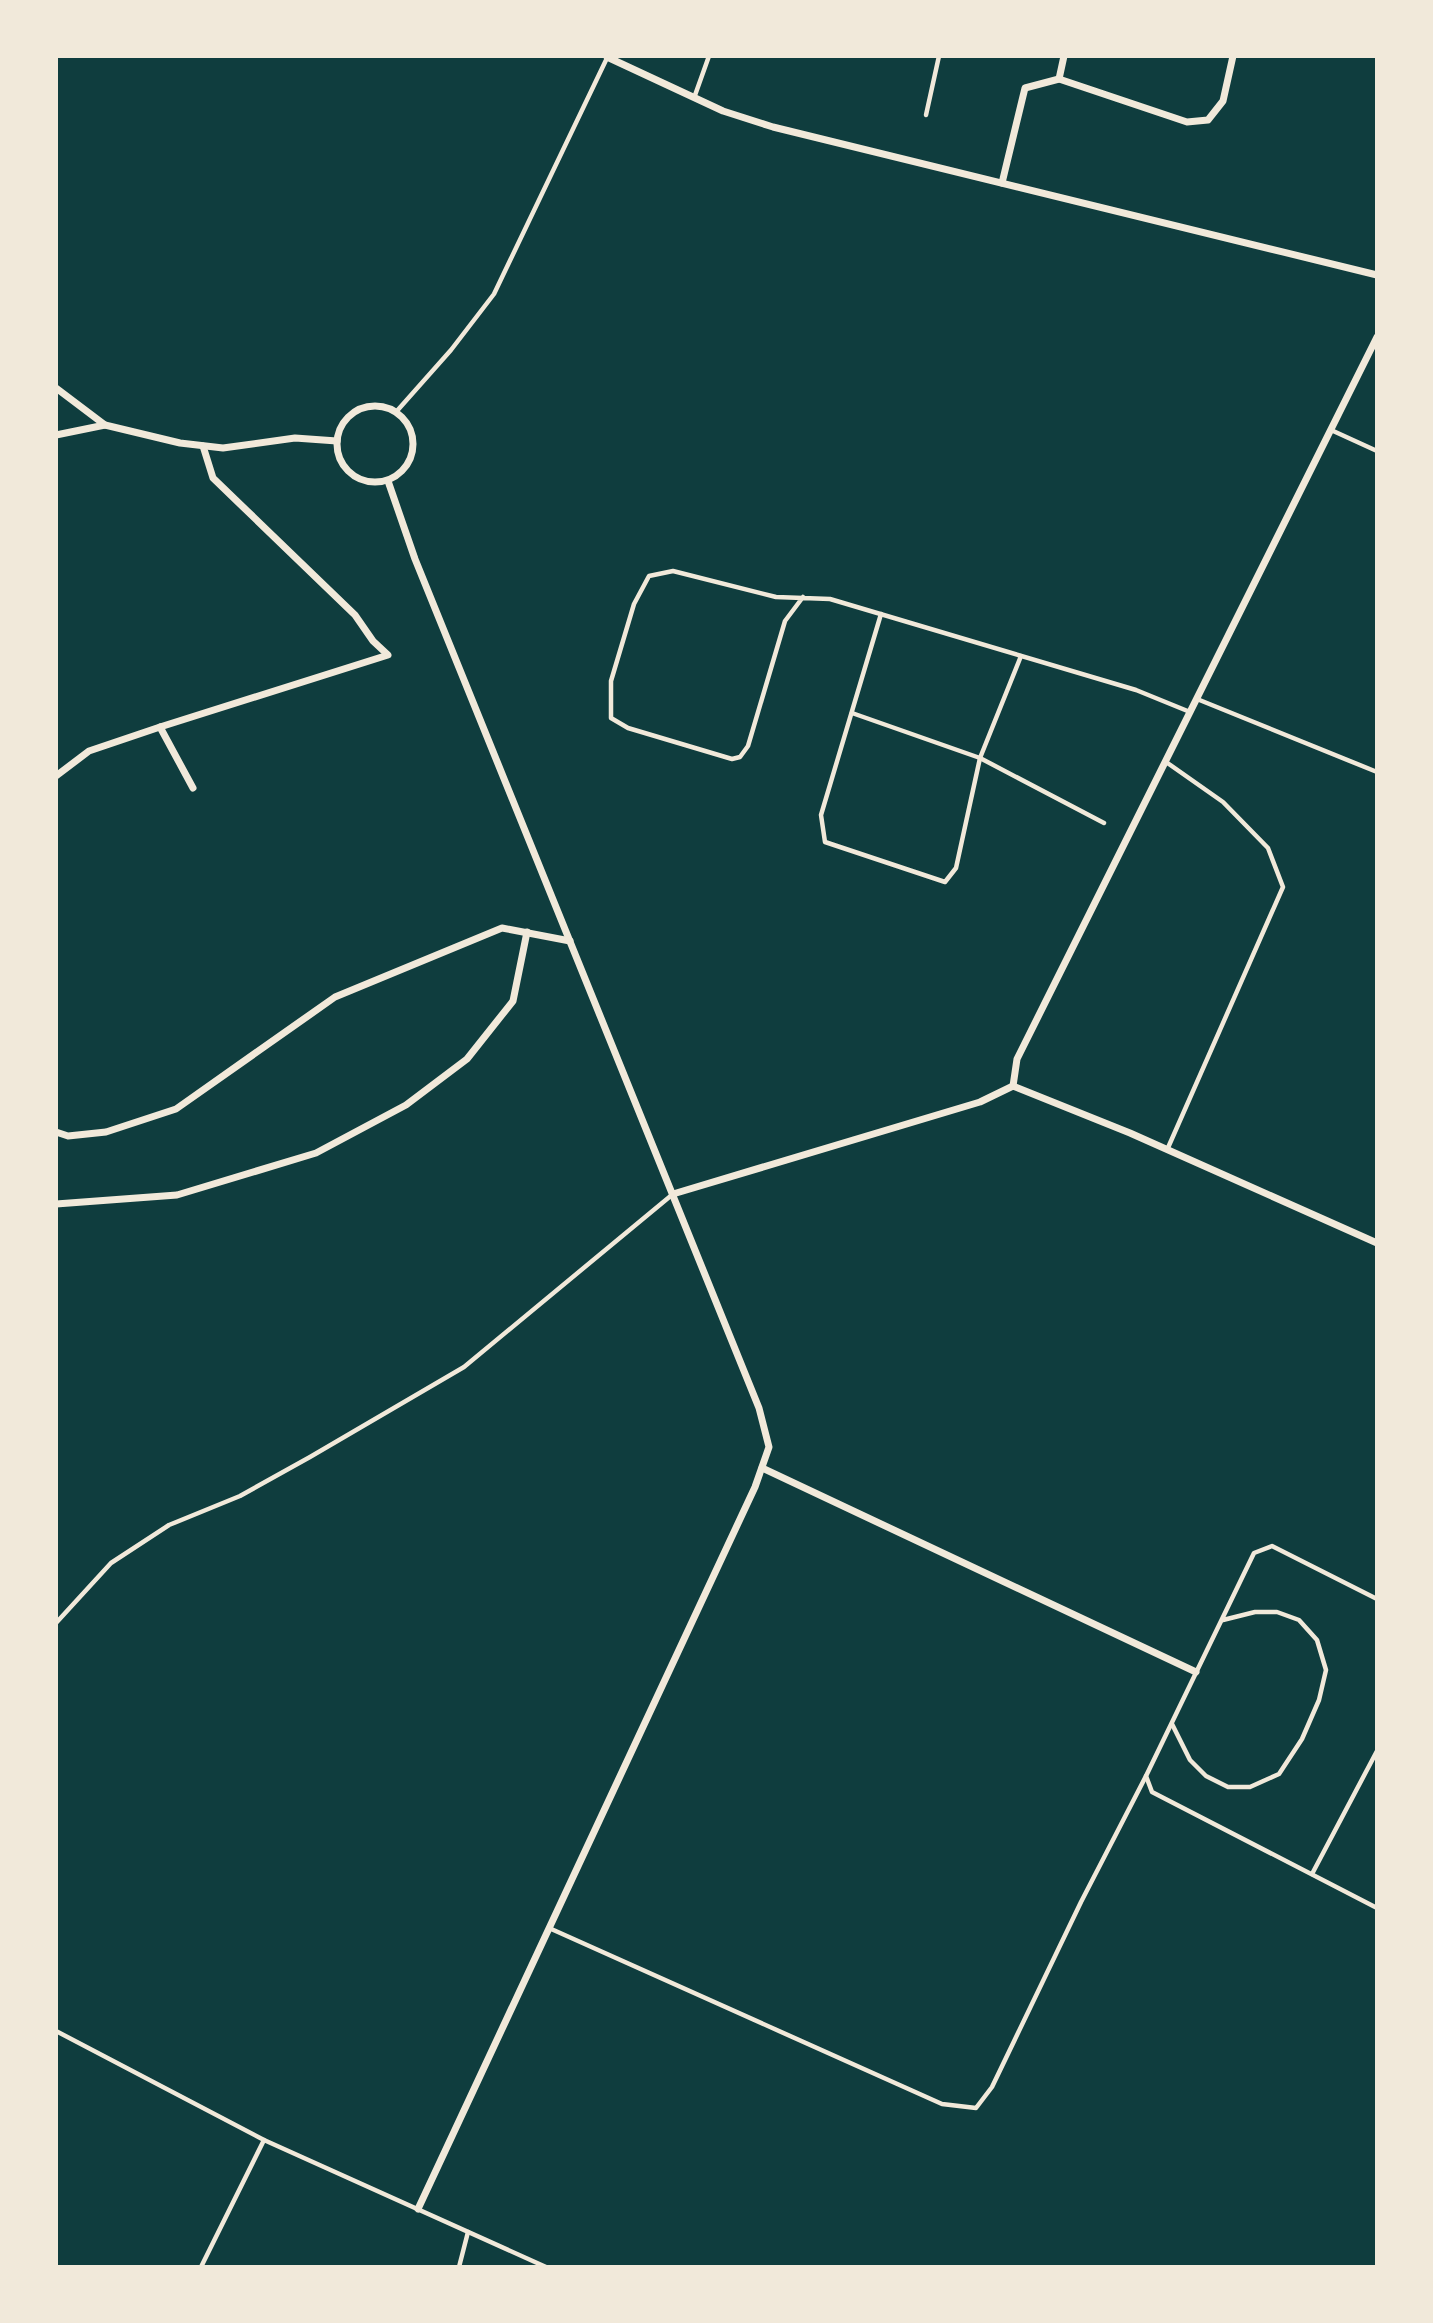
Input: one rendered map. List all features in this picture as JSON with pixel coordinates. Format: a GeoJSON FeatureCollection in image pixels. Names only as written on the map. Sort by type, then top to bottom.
{"type":"FeatureCollection","features":[{"type":"Feature","properties":{"kind":"street"},"geometry":{"type":"LineString","coordinates":[[1059,79],[1064,56]]}},
{"type":"Feature","properties":{"kind":"street"},"geometry":{"type":"LineString","coordinates":[[1002,183],[1026,88],[1059,79],[1187,122],[1208,120],[1223,101],[1233,56]]}},
{"type":"Feature","properties":{"kind":"street"},"geometry":{"type":"LineString","coordinates":[[607,57],[694,99],[773,127],[1377,275]]}},
{"type":"Feature","properties":{"kind":"street"},"geometry":{"type":"LineString","coordinates":[[1013,1086],[1017,1059],[1377,337]]}},
{"type":"Feature","properties":{"kind":"street"},"geometry":{"type":"LineString","coordinates":[[56,388],[105,425],[180,443],[223,448],[295,438],[337,441]]}},
{"type":"Feature","properties":{"kind":"street"},"geometry":{"type":"LineString","coordinates":[[375,406],[396,412],[410,428],[413,449],[405,469],[388,481],[366,482],[347,471],[341,462],[337,441],[339,430],[354,412],[375,406]]}},
{"type":"Feature","properties":{"kind":"street"},"geometry":{"type":"LineString","coordinates":[[56,435],[105,425]]}},
{"type":"Feature","properties":{"kind":"street"},"geometry":{"type":"LineString","coordinates":[[56,776],[89,751],[388,654],[373,641],[355,615],[213,478],[203,446]]}},
{"type":"Feature","properties":{"kind":"street"},"geometry":{"type":"LineString","coordinates":[[388,481],[415,559],[760,1408],[769,1447],[762,1468],[418,2210]]}},
{"type":"Feature","properties":{"kind":"street"},"geometry":{"type":"LineString","coordinates":[[160,727],[193,788]]}},
{"type":"Feature","properties":{"kind":"street"},"geometry":{"type":"LineString","coordinates":[[56,1132],[68,1136],[106,1132],[176,1109],[335,998],[502,928],[570,941]]}},
{"type":"Feature","properties":{"kind":"street"},"geometry":{"type":"LineString","coordinates":[[56,1204],[177,1195],[316,1153],[406,1105],[467,1059],[513,1001],[527,932]]}},
{"type":"Feature","properties":{"kind":"street"},"geometry":{"type":"LineString","coordinates":[[673,1194],[980,1102],[1013,1086],[1167,1150],[1377,1243]]}},
{"type":"Feature","properties":{"kind":"street"},"geometry":{"type":"LineString","coordinates":[[762,1468],[1196,1672]]}},
{"type":"Feature","properties":{"kind":"lane"},"geometry":{"type":"LineString","coordinates":[[694,99],[709,56]]}},
{"type":"Feature","properties":{"kind":"lane"},"geometry":{"type":"LineString","coordinates":[[926,115],[939,56]]}},
{"type":"Feature","properties":{"kind":"lane"},"geometry":{"type":"LineString","coordinates":[[396,412],[451,350],[494,294],[607,57]]}},
{"type":"Feature","properties":{"kind":"lane"},"geometry":{"type":"LineString","coordinates":[[1331,430],[1377,452]]}},
{"type":"Feature","properties":{"kind":"lane"},"geometry":{"type":"LineString","coordinates":[[803,597],[785,621],[748,746],[740,757],[732,760],[628,728],[611,718],[611,681],[635,604],[649,576],[673,570],[776,597],[803,597],[830,599],[1136,690],[1190,712]]}},
{"type":"Feature","properties":{"kind":"lane"},"geometry":{"type":"LineString","coordinates":[[880,614],[821,815],[825,842],[945,882],[956,868],[981,758],[1021,656]]}},
{"type":"Feature","properties":{"kind":"lane"},"geometry":{"type":"LineString","coordinates":[[1196,699],[1377,772]]}},
{"type":"Feature","properties":{"kind":"lane"},"geometry":{"type":"LineString","coordinates":[[852,713],[981,758],[1104,823]]}},
{"type":"Feature","properties":{"kind":"lane"},"geometry":{"type":"LineString","coordinates":[[1165,762],[1223,802],[1268,849],[1283,887],[1167,1150]]}},
{"type":"Feature","properties":{"kind":"lane"},"geometry":{"type":"LineString","coordinates":[[56,1623],[111,1563],[169,1525],[240,1496],[464,1367],[673,1194]]}},
{"type":"Feature","properties":{"kind":"lane"},"geometry":{"type":"LineString","coordinates":[[549,1928],[942,2104],[976,2108],[992,2087],[1254,1553],[1272,1546],[1377,1599]]}},
{"type":"Feature","properties":{"kind":"lane"},"geometry":{"type":"LineString","coordinates":[[1171,1723],[1190,1760],[1206,1776],[1228,1787],[1250,1787],[1279,1774],[1302,1739],[1319,1700],[1326,1670],[1317,1640],[1299,1620],[1276,1612],[1255,1612],[1222,1620]]}},
{"type":"Feature","properties":{"kind":"lane"},"geometry":{"type":"LineString","coordinates":[[1312,1874],[1377,1751]]}},
{"type":"Feature","properties":{"kind":"lane"},"geometry":{"type":"LineString","coordinates":[[1146,1776],[1152,1792],[1377,1908]]}},
{"type":"Feature","properties":{"kind":"lane"},"geometry":{"type":"LineString","coordinates":[[56,2031],[264,2140],[546,2267]]}},
{"type":"Feature","properties":{"kind":"lane"},"geometry":{"type":"LineString","coordinates":[[201,2267],[264,2140]]}},
{"type":"Feature","properties":{"kind":"lane"},"geometry":{"type":"LineString","coordinates":[[459,2267],[468,2232]]}}]}
